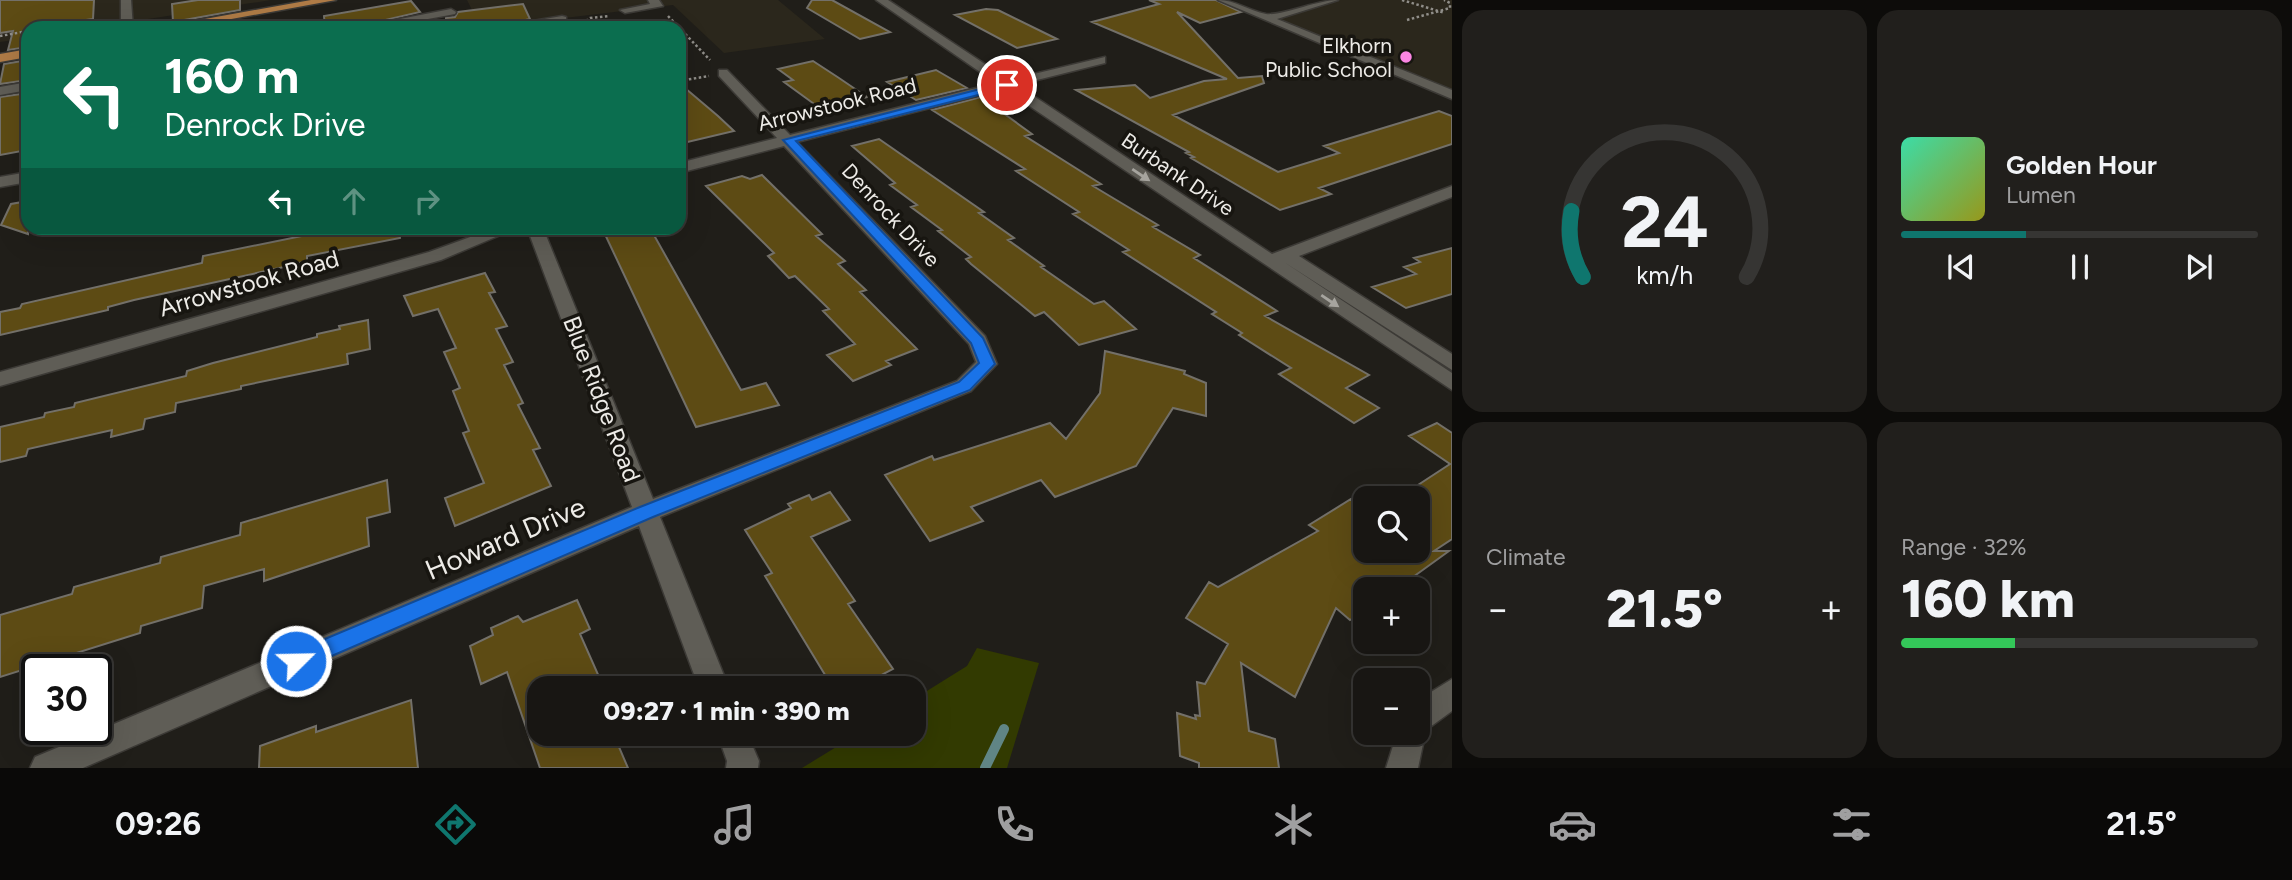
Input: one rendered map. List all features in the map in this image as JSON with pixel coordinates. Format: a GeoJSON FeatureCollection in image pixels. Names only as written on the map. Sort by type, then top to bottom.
{"type":"FeatureCollection","features":[{"type":"Feature","properties":{"kind":"main road"},"geometry":{"type":"LineString","coordinates":[[204,21],[331,0]]}},
{"type":"Feature","properties":{"kind":"main road"},"geometry":{"type":"LineString","coordinates":[[0,49],[21,46]]}},
{"type":"Feature","properties":{"kind":"main road"},"geometry":{"type":"LineString","coordinates":[[0,58],[21,54]]}},
{"type":"Feature","properties":{"kind":"street"},"geometry":{"type":"LineString","coordinates":[[126,0],[127,21]]}},
{"type":"Feature","properties":{"kind":"street"},"geometry":{"type":"LineString","coordinates":[[414,21],[453,16],[447,0]]}},
{"type":"Feature","properties":{"kind":"street","name":"Burbank Drive"},"geometry":{"type":"LineString","coordinates":[[881,0],[1286,254],[1452,363]]}},
{"type":"Feature","properties":{"kind":"street","name":"Burbank Drive"},"geometry":{"type":"LineString","coordinates":[[898,0],[1270,261],[1452,383]]}},
{"type":"Feature","properties":{"kind":"street"},"geometry":{"type":"LineString","coordinates":[[1223,0],[1452,95]]}},
{"type":"Feature","properties":{"kind":"street"},"geometry":{"type":"LineString","coordinates":[[1267,18],[1334,0]]}},
{"type":"Feature","properties":{"kind":"street"},"geometry":{"type":"LineString","coordinates":[[625,10],[657,5]]}},
{"type":"Feature","properties":{"kind":"street"},"geometry":{"type":"LineString","coordinates":[[548,21],[562,19]]}},
{"type":"Feature","properties":{"kind":"street","name":"Arrowstook Road"},"geometry":{"type":"LineString","coordinates":[[686,166],[1101,60]]}},
{"type":"Feature","properties":{"kind":"street","name":"Denrock Drive"},"geometry":{"type":"LineString","coordinates":[[723,73],[978,341],[987,364]]}},
{"type":"Feature","properties":{"kind":"street"},"geometry":{"type":"LineString","coordinates":[[0,90],[21,87]]}},
{"type":"Feature","properties":{"kind":"street"},"geometry":{"type":"LineString","coordinates":[[0,182],[21,178]]}},
{"type":"Feature","properties":{"kind":"street"},"geometry":{"type":"LineString","coordinates":[[1270,261],[1452,191]]}},
{"type":"Feature","properties":{"kind":"street","name":"Arrowstook Road"},"geometry":{"type":"LineString","coordinates":[[0,379],[435,256],[490,235]]}},
{"type":"Feature","properties":{"kind":"street","name":"Blue Ridge Road"},"geometry":{"type":"LineString","coordinates":[[538,235],[709,676]]}},
{"type":"Feature","properties":{"kind":"street","name":"Howard Drive"},"geometry":{"type":"LineString","coordinates":[[46,768],[646,512],[964,386],[987,364]]}},
{"type":"Feature","properties":{"kind":"street"},"geometry":{"type":"LineString","coordinates":[[1430,709],[1452,693]]}},
{"type":"Feature","properties":{"kind":"street"},"geometry":{"type":"LineString","coordinates":[[1402,768],[1409,745]]}},
{"type":"Feature","properties":{"kind":"street"},"geometry":{"type":"LineString","coordinates":[[737,746],[743,761],[742,768]]}},
{"type":"Feature","properties":{"kind":"path"},"geometry":{"type":"LineString","coordinates":[[1402,0],[1445,13]]}},
{"type":"Feature","properties":{"kind":"path"},"geometry":{"type":"LineString","coordinates":[[1407,20],[1451,6],[1444,0]]}},
{"type":"Feature","properties":{"kind":"path"},"geometry":{"type":"LineString","coordinates":[[657,5],[673,21]]}},
{"type":"Feature","properties":{"kind":"path"},"geometry":{"type":"LineString","coordinates":[[0,36],[21,32]]}},
{"type":"Feature","properties":{"kind":"path"},"geometry":{"type":"LineString","coordinates":[[686,35],[723,73]]}},
{"type":"Feature","properties":{"kind":"path"},"geometry":{"type":"LineString","coordinates":[[686,80],[723,73]]}},
{"type":"Feature","properties":{"kind":"shaded area"},"geometry":{"type":"Polygon","coordinates":[[[0,0],[271,0],[135,21],[21,21],[21,39],[0,42],[0,0]]]}},
{"type":"Feature","properties":{"kind":"shaded area"},"geometry":{"type":"Polygon","coordinates":[[[467,0],[778,0],[825,39],[724,53],[673,5],[539,21],[478,21],[467,0]]]}},
{"type":"Feature","properties":{"kind":"shaded area","name":"Elkhorn Public School"},"geometry":{"type":"Polygon","coordinates":[[[1333,0],[1452,0],[1452,95],[1267,18],[1333,0]]]}},
{"type":"Feature","properties":{"kind":"green space"},"geometry":{"type":"Polygon","coordinates":[[[977,648],[1039,663],[1007,768],[802,768],[838,746],[926,746],[926,692],[967,666],[977,648]]]}},
{"type":"Feature","properties":{"kind":"building"},"geometry":{"type":"Polygon","coordinates":[[[0,0],[94,0],[93,19],[21,21],[21,48],[8,50],[13,31],[0,33],[0,0]]]}},
{"type":"Feature","properties":{"kind":"building"},"geometry":{"type":"Polygon","coordinates":[[[198,0],[240,0],[240,10],[173,21],[172,4],[198,0]]]}},
{"type":"Feature","properties":{"kind":"building"},"geometry":{"type":"Polygon","coordinates":[[[812,0],[832,0],[890,32],[860,39],[807,8],[812,0]]]}},
{"type":"Feature","properties":{"kind":"building"},"geometry":{"type":"Polygon","coordinates":[[[1149,0],[1216,0],[1241,12],[1200,23],[1177,12],[1238,78],[1262,76],[1264,83],[1173,115],[1278,172],[1339,153],[1324,146],[1439,111],[1452,116],[1452,144],[1319,188],[1331,194],[1280,210],[1191,158],[1194,157],[1186,153],[1189,152],[1076,90],[1135,85],[1150,98],[1204,81],[1227,79],[1092,22],[1159,4],[1149,0]]]}},
{"type":"Feature","properties":{"kind":"building"},"geometry":{"type":"Polygon","coordinates":[[[411,1],[420,12],[381,21],[324,21],[324,16],[411,1]]]}},
{"type":"Feature","properties":{"kind":"building"},"geometry":{"type":"Polygon","coordinates":[[[523,4],[530,19],[446,21],[446,18],[455,17],[458,12],[523,4]]]}},
{"type":"Feature","properties":{"kind":"building"},"geometry":{"type":"Polygon","coordinates":[[[986,9],[998,10],[1057,39],[1017,48],[955,15],[986,9]]]}},
{"type":"Feature","properties":{"kind":"building"},"geometry":{"type":"Polygon","coordinates":[[[21,61],[21,81],[0,84],[4,64],[21,61]]]}},
{"type":"Feature","properties":{"kind":"building"},"geometry":{"type":"Polygon","coordinates":[[[813,61],[867,97],[821,109],[784,82],[793,80],[778,69],[813,61]]]}},
{"type":"Feature","properties":{"kind":"building"},"geometry":{"type":"Polygon","coordinates":[[[936,70],[967,88],[916,100],[887,82],[936,70]]]}},
{"type":"Feature","properties":{"kind":"building"},"geometry":{"type":"Polygon","coordinates":[[[686,89],[718,116],[734,131],[686,142],[686,89]]]}},
{"type":"Feature","properties":{"kind":"building"},"geometry":{"type":"Polygon","coordinates":[[[21,94],[21,151],[0,155],[0,97],[21,94]]]}},
{"type":"Feature","properties":{"kind":"building"},"geometry":{"type":"Polygon","coordinates":[[[981,97],[1032,134],[1025,136],[1101,184],[1093,186],[1158,225],[1153,227],[1200,255],[1194,258],[1277,311],[1265,316],[1369,375],[1346,388],[1379,408],[1354,423],[1279,374],[1291,368],[1239,335],[1242,333],[1212,314],[1216,312],[1123,252],[1129,250],[1073,214],[1079,212],[1016,171],[1025,169],[932,110],[981,97]]]}},
{"type":"Feature","properties":{"kind":"building"},"geometry":{"type":"Polygon","coordinates":[[[879,139],[984,212],[979,213],[1014,238],[1008,240],[1044,266],[1041,267],[1094,304],[1104,301],[1136,329],[1079,345],[1044,312],[1035,316],[971,264],[966,259],[971,257],[938,231],[942,230],[911,207],[917,205],[890,185],[895,183],[852,146],[879,139]]]}},
{"type":"Feature","properties":{"kind":"building"},"geometry":{"type":"Polygon","coordinates":[[[762,175],[822,234],[816,236],[845,261],[838,264],[866,290],[860,292],[917,349],[886,361],[891,365],[853,381],[827,355],[855,344],[823,311],[829,309],[795,276],[789,278],[768,256],[774,253],[706,186],[742,176],[750,179],[762,175]]]}},
{"type":"Feature","properties":{"kind":"building"},"geometry":{"type":"Polygon","coordinates":[[[21,202],[21,232],[1,225],[11,204],[21,202]]]}},
{"type":"Feature","properties":{"kind":"building"},"geometry":{"type":"Polygon","coordinates":[[[307,235],[400,235],[400,238],[307,256],[307,261],[284,267],[134,300],[108,307],[108,310],[0,335],[0,312],[20,308],[22,304],[202,263],[203,256],[307,235]]]}},
{"type":"Feature","properties":{"kind":"building"},"geometry":{"type":"Polygon","coordinates":[[[605,235],[654,235],[741,390],[766,383],[779,405],[696,427],[605,235]]]}},
{"type":"Feature","properties":{"kind":"building"},"geometry":{"type":"Polygon","coordinates":[[[1452,248],[1452,294],[1406,308],[1372,287],[1416,274],[1404,267],[1420,262],[1414,258],[1452,248]]]}},
{"type":"Feature","properties":{"kind":"building"},"geometry":{"type":"Polygon","coordinates":[[[485,273],[495,292],[489,293],[507,326],[496,329],[513,362],[504,365],[523,403],[518,405],[540,448],[533,450],[551,486],[455,526],[445,498],[484,483],[463,433],[469,431],[453,391],[460,388],[444,352],[456,348],[438,309],[413,316],[404,296],[485,273]]]}},
{"type":"Feature","properties":{"kind":"building"},"geometry":{"type":"Polygon","coordinates":[[[368,320],[370,349],[347,354],[348,364],[241,386],[241,389],[176,403],[175,412],[145,419],[143,429],[111,437],[112,430],[28,449],[26,456],[0,462],[0,427],[44,417],[45,413],[74,407],[75,403],[186,376],[187,371],[213,363],[317,337],[317,334],[340,329],[339,326],[368,320]]]}},
{"type":"Feature","properties":{"kind":"building"},"geometry":{"type":"Polygon","coordinates":[[[1105,351],[1185,371],[1184,374],[1206,383],[1206,416],[1173,408],[1136,466],[1055,497],[1041,480],[971,507],[983,521],[930,541],[885,475],[932,456],[934,460],[1050,423],[1066,439],[1100,393],[1105,351]]]}},
{"type":"Feature","properties":{"kind":"building"},"geometry":{"type":"Polygon","coordinates":[[[1437,423],[1452,433],[1452,539],[1434,551],[1449,551],[1413,577],[1353,577],[1353,618],[1350,620],[1336,608],[1295,697],[1241,663],[1249,731],[1275,739],[1279,768],[1199,768],[1199,763],[1180,756],[1177,713],[1196,719],[1195,715],[1200,716],[1197,682],[1205,684],[1228,644],[1186,618],[1209,582],[1218,587],[1318,531],[1309,525],[1351,499],[1353,563],[1430,563],[1430,486],[1418,485],[1450,464],[1409,436],[1437,423]]]}},
{"type":"Feature","properties":{"kind":"building"},"geometry":{"type":"Polygon","coordinates":[[[387,480],[390,512],[367,518],[369,546],[264,581],[264,569],[204,586],[202,608],[141,626],[140,633],[73,654],[21,654],[21,670],[0,677],[0,615],[72,594],[74,587],[160,563],[161,557],[240,535],[241,523],[387,480]]]}},
{"type":"Feature","properties":{"kind":"building"},"geometry":{"type":"Polygon","coordinates":[[[830,492],[850,520],[811,537],[855,601],[848,604],[893,669],[880,676],[826,676],[765,576],[772,573],[745,530],[791,508],[788,504],[809,495],[812,500],[830,492]]]}},
{"type":"Feature","properties":{"kind":"building"},"geometry":{"type":"Polygon","coordinates":[[[577,600],[590,629],[580,634],[599,676],[527,676],[527,730],[507,672],[481,684],[470,646],[493,635],[491,628],[518,616],[523,622],[577,600]]]}},
{"type":"Feature","properties":{"kind":"building"},"geometry":{"type":"Polygon","coordinates":[[[411,700],[418,768],[259,768],[260,746],[316,726],[316,732],[411,700]]]}},
{"type":"Feature","properties":{"kind":"building"},"geometry":{"type":"Polygon","coordinates":[[[532,746],[619,746],[628,768],[540,768],[532,746]]]}},
{"type":"Feature","properties":{"kind":"waterway"},"geometry":{"type":"LineString","coordinates":[[985,768],[1004,729]]}},
{"type":"Feature","properties":{"kind":"place","name":"Elkhorn Public School"},"geometry":{"type":"Point","coordinates":[1406,57]}},
{"type":"Feature","properties":{"kind":"route"},"geometry":{"type":"LineString","coordinates":[[296,661],[646,512],[964,386],[987,364],[978,341],[788,140],[1007,85]]}}]}
